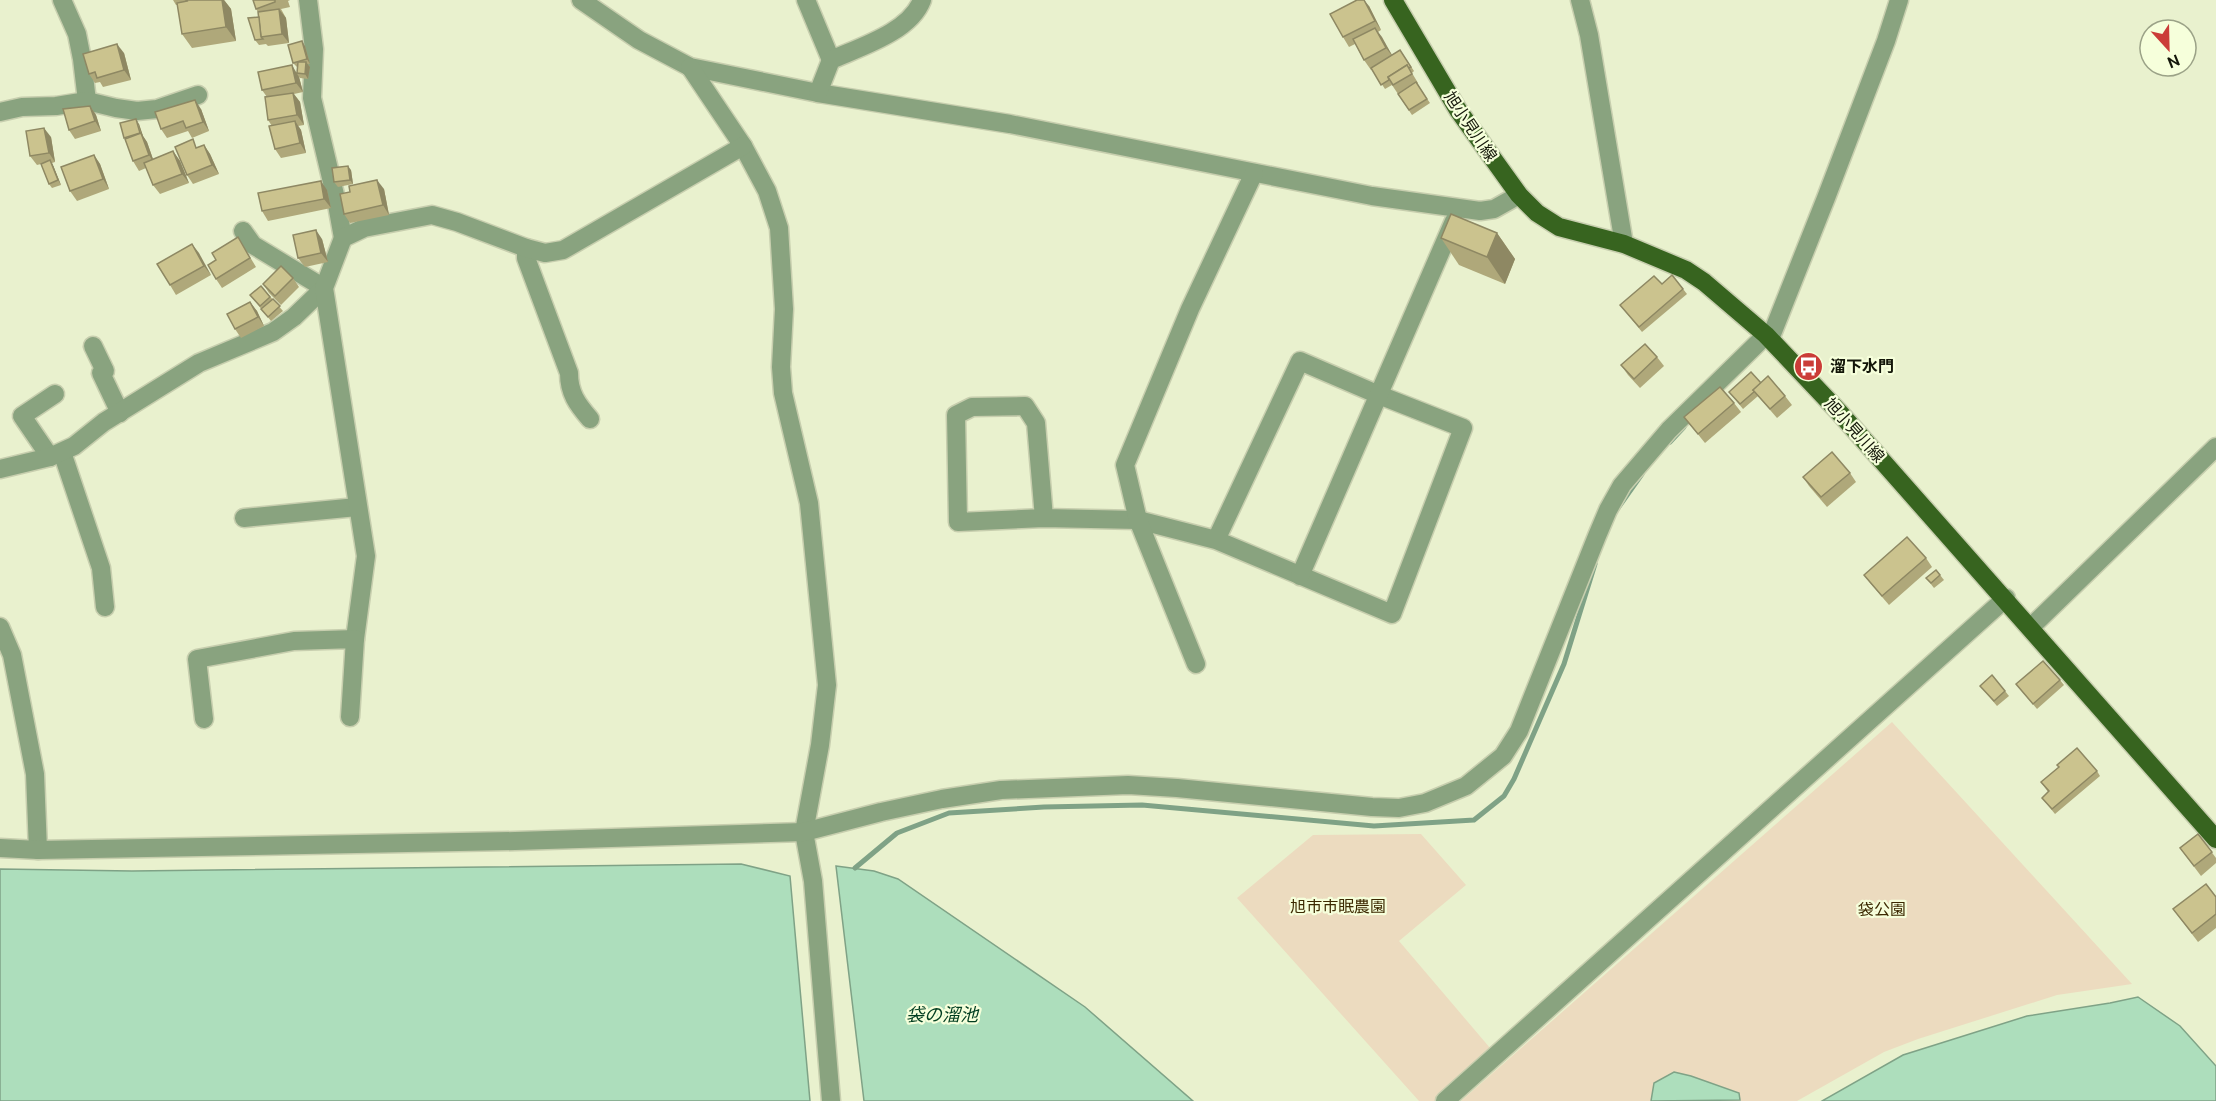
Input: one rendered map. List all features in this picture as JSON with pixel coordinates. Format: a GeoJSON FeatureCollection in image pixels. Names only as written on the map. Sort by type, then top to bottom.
{"type":"FeatureCollection","features":[{"type":"Feature","properties":{"kind":"main road","name":"旭小見川線"},"geometry":{"type":"LineString","coordinates":[[1393,0],[1458,110],[1519,195],[1537,213],[1558,227],[1624,244],[1686,270],[1704,282],[1768,337],[1839,412],[2006,598],[2216,838]]}},
{"type":"Feature","properties":{"kind":"street"},"geometry":{"type":"LineString","coordinates":[[62,0],[77,34],[87,101]]}},
{"type":"Feature","properties":{"kind":"street"},"geometry":{"type":"LineString","coordinates":[[0,469],[56,454],[74,446],[120,413],[199,363],[273,332],[294,317],[324,288],[343,238],[312,98],[314,49],[308,0]]}},
{"type":"Feature","properties":{"kind":"street"},"geometry":{"type":"LineString","coordinates":[[581,0],[639,40],[690,67],[818,93],[1010,124],[1371,196],[1480,212],[1494,209],[1519,195]]}},
{"type":"Feature","properties":{"kind":"street"},"geometry":{"type":"LineString","coordinates":[[806,0],[831,60],[818,93]]}},
{"type":"Feature","properties":{"kind":"street"},"geometry":{"type":"LineString","coordinates":[[831,60],[891,34],[919,7],[922,0]]}},
{"type":"Feature","properties":{"kind":"street"},"geometry":{"type":"LineString","coordinates":[[1580,0],[1589,35],[1624,244]]}},
{"type":"Feature","properties":{"kind":"street"},"geometry":{"type":"LineString","coordinates":[[0,849],[503,842],[804,832],[932,801],[1001,790],[1128,785],[1399,808],[1425,802],[1466,786],[1503,756],[1519,731],[1604,518],[1622,485],[1669,430],[1768,337],[1826,198],[1899,0]]}},
{"type":"Feature","properties":{"kind":"street"},"geometry":{"type":"LineString","coordinates":[[690,67],[743,146],[767,191],[779,228],[784,309],[781,367],[783,393],[809,503],[825,647],[827,685],[820,745],[804,832],[813,882],[831,1101]]}},
{"type":"Feature","properties":{"kind":"street"},"geometry":{"type":"LineString","coordinates":[[0,112],[22,107],[56,106],[87,101],[137,111],[157,109],[198,95]]}},
{"type":"Feature","properties":{"kind":"street"},"geometry":{"type":"LineString","coordinates":[[343,238],[364,228],[432,215],[526,248],[545,253],[563,250],[743,146]]}},
{"type":"Feature","properties":{"kind":"street"},"geometry":{"type":"LineString","coordinates":[[1196,664],[1138,520],[1125,465],[1190,309],[1254,173]]}},
{"type":"Feature","properties":{"kind":"street"},"geometry":{"type":"LineString","coordinates":[[1300,576],[1460,208]]}},
{"type":"Feature","properties":{"kind":"street"},"geometry":{"type":"LineString","coordinates":[[243,231],[253,245],[324,288]]}},
{"type":"Feature","properties":{"kind":"street"},"geometry":{"type":"LineString","coordinates":[[526,248],[526,258],[569,373],[569,386],[574,401],[590,419]]}},
{"type":"Feature","properties":{"kind":"street"},"geometry":{"type":"LineString","coordinates":[[324,288],[366,556],[355,639],[350,717]]}},
{"type":"Feature","properties":{"kind":"street"},"geometry":{"type":"LineString","coordinates":[[93,346],[105,371],[100,373],[120,413]]}},
{"type":"Feature","properties":{"kind":"street"},"geometry":{"type":"LineString","coordinates":[[1044,518],[1036,423],[1025,406],[972,407],[956,415],[958,522],[1044,518],[1138,520],[1216,540],[1392,614],[1463,428],[1300,361],[1216,540]]}},
{"type":"Feature","properties":{"kind":"street"},"geometry":{"type":"LineString","coordinates":[[55,394],[22,416],[56,454],[101,568],[105,607]]}},
{"type":"Feature","properties":{"kind":"street"},"geometry":{"type":"LineString","coordinates":[[2031,627],[2216,447]]}},
{"type":"Feature","properties":{"kind":"street"},"geometry":{"type":"LineString","coordinates":[[244,518],[357,507]]}},
{"type":"Feature","properties":{"kind":"street"},"geometry":{"type":"LineString","coordinates":[[1445,1101],[2006,598]]}},
{"type":"Feature","properties":{"kind":"street"},"geometry":{"type":"LineString","coordinates":[[0,627],[12,656],[35,774],[38,850]]}},
{"type":"Feature","properties":{"kind":"street"},"geometry":{"type":"LineString","coordinates":[[204,719],[197,659],[294,641],[355,639]]}},
{"type":"Feature","properties":{"kind":"green space","name":"袋公園"},"geometry":{"type":"Polygon","coordinates":[[[1892,722],[2132,984],[2057,995],[1918,1039],[1884,1052],[1797,1101],[1461,1101],[1892,722]]]}},
{"type":"Feature","properties":{"kind":"green space","name":"旭市市眠農園"},"geometry":{"type":"Polygon","coordinates":[[[1421,834],[1466,885],[1399,941],[1496,1055],[1442,1101],[1419,1101],[1237,898],[1313,835],[1421,834]]]}},
{"type":"Feature","properties":{"kind":"water"},"geometry":{"type":"Polygon","coordinates":[[[741,864],[790,876],[810,1101],[0,1101],[0,869],[132,871],[741,864]]]}},
{"type":"Feature","properties":{"kind":"water","name":"袋の溜池"},"geometry":{"type":"Polygon","coordinates":[[[836,866],[874,871],[898,879],[1085,1007],[1193,1101],[864,1101],[836,866]]]}},
{"type":"Feature","properties":{"kind":"water"},"geometry":{"type":"Polygon","coordinates":[[[2138,997],[2180,1026],[2216,1066],[2216,1101],[1822,1101],[1903,1055],[2027,1016],[2138,997]]]}},
{"type":"Feature","properties":{"kind":"water"},"geometry":{"type":"Polygon","coordinates":[[[1674,1072],[1739,1093],[1740,1100],[1651,1101],[1654,1083],[1674,1072]]]}},
{"type":"Feature","properties":{"kind":"building"},"geometry":{"type":"Polygon","coordinates":[[[186,0],[222,0],[226,27],[182,34],[177,3],[186,0]]]}},
{"type":"Feature","properties":{"kind":"building"},"geometry":{"type":"Polygon","coordinates":[[[253,0],[275,0],[275,2],[256,9],[253,0]]]}},
{"type":"Feature","properties":{"kind":"building"},"geometry":{"type":"Polygon","coordinates":[[[1357,0],[1364,0],[1375,21],[1343,37],[1330,14],[1357,0]]]}},
{"type":"Feature","properties":{"kind":"building"},"geometry":{"type":"Polygon","coordinates":[[[279,9],[282,34],[261,37],[258,12],[279,9]]]}},
{"type":"Feature","properties":{"kind":"building"},"geometry":{"type":"Polygon","coordinates":[[[259,17],[263,39],[255,40],[248,18],[259,17]]]}},
{"type":"Feature","properties":{"kind":"building"},"geometry":{"type":"Polygon","coordinates":[[[1375,28],[1386,48],[1364,60],[1353,39],[1375,28]]]}},
{"type":"Feature","properties":{"kind":"building"},"geometry":{"type":"Polygon","coordinates":[[[302,41],[307,59],[293,63],[288,45],[302,41]]]}},
{"type":"Feature","properties":{"kind":"building"},"geometry":{"type":"Polygon","coordinates":[[[117,44],[124,70],[97,78],[95,72],[89,74],[83,54],[117,44]]]}},
{"type":"Feature","properties":{"kind":"building"},"geometry":{"type":"Polygon","coordinates":[[[1400,50],[1411,67],[1408,68],[1407,65],[1388,77],[1389,80],[1381,85],[1371,68],[1400,50]]]}},
{"type":"Feature","properties":{"kind":"building"},"geometry":{"type":"Polygon","coordinates":[[[298,62],[306,62],[305,74],[297,73],[298,62]]]}},
{"type":"Feature","properties":{"kind":"building"},"geometry":{"type":"Polygon","coordinates":[[[292,65],[296,83],[262,90],[258,72],[292,65]]]}},
{"type":"Feature","properties":{"kind":"building"},"geometry":{"type":"Polygon","coordinates":[[[1407,65],[1412,74],[1393,85],[1388,77],[1407,65]]]}},
{"type":"Feature","properties":{"kind":"building"},"geometry":{"type":"Polygon","coordinates":[[[1416,82],[1427,99],[1409,110],[1398,94],[1416,82]]]}},
{"type":"Feature","properties":{"kind":"building"},"geometry":{"type":"Polygon","coordinates":[[[293,93],[297,115],[268,120],[265,97],[293,93]]]}},
{"type":"Feature","properties":{"kind":"building"},"geometry":{"type":"Polygon","coordinates":[[[195,100],[203,122],[186,128],[183,121],[161,129],[155,112],[195,100]]]}},
{"type":"Feature","properties":{"kind":"building"},"geometry":{"type":"Polygon","coordinates":[[[90,106],[95,121],[69,130],[63,109],[90,106]]]}},
{"type":"Feature","properties":{"kind":"building"},"geometry":{"type":"Polygon","coordinates":[[[136,119],[140,133],[124,138],[120,123],[136,119]]]}},
{"type":"Feature","properties":{"kind":"building"},"geometry":{"type":"Polygon","coordinates":[[[295,121],[300,143],[275,149],[269,126],[295,121]]]}},
{"type":"Feature","properties":{"kind":"building"},"geometry":{"type":"Polygon","coordinates":[[[44,128],[49,153],[30,156],[26,131],[44,128]]]}},
{"type":"Feature","properties":{"kind":"building"},"geometry":{"type":"Polygon","coordinates":[[[141,133],[149,155],[133,161],[125,139],[141,133]]]}},
{"type":"Feature","properties":{"kind":"building"},"geometry":{"type":"Polygon","coordinates":[[[193,139],[196,148],[204,145],[212,165],[187,175],[175,147],[193,139]]]}},
{"type":"Feature","properties":{"kind":"building"},"geometry":{"type":"Polygon","coordinates":[[[173,151],[182,174],[153,185],[144,163],[173,151]]]}},
{"type":"Feature","properties":{"kind":"building"},"geometry":{"type":"Polygon","coordinates":[[[94,155],[103,179],[70,191],[61,167],[94,155]]]}},
{"type":"Feature","properties":{"kind":"building"},"geometry":{"type":"Polygon","coordinates":[[[50,160],[58,180],[49,184],[41,164],[50,160]]]}},
{"type":"Feature","properties":{"kind":"building"},"geometry":{"type":"Polygon","coordinates":[[[348,166],[350,180],[334,182],[332,168],[348,166]]]}},
{"type":"Feature","properties":{"kind":"building"},"geometry":{"type":"Polygon","coordinates":[[[377,180],[383,205],[344,214],[340,194],[350,192],[349,186],[377,180]]]}},
{"type":"Feature","properties":{"kind":"building"},"geometry":{"type":"Polygon","coordinates":[[[321,181],[324,199],[262,211],[258,193],[321,181]]]}},
{"type":"Feature","properties":{"kind":"building"},"geometry":{"type":"Polygon","coordinates":[[[1451,214],[1497,233],[1487,257],[1441,238],[1451,214]]]}},
{"type":"Feature","properties":{"kind":"building"},"geometry":{"type":"Polygon","coordinates":[[[316,230],[321,253],[298,258],[293,235],[316,230]]]}},
{"type":"Feature","properties":{"kind":"building"},"geometry":{"type":"Polygon","coordinates":[[[238,237],[250,258],[216,279],[208,265],[216,260],[212,253],[238,237]]]}},
{"type":"Feature","properties":{"kind":"building"},"geometry":{"type":"Polygon","coordinates":[[[192,244],[204,266],[170,285],[157,264],[192,244]]]}},
{"type":"Feature","properties":{"kind":"building"},"geometry":{"type":"Polygon","coordinates":[[[281,266],[293,278],[275,296],[263,284],[281,266]]]}},
{"type":"Feature","properties":{"kind":"building"},"geometry":{"type":"Polygon","coordinates":[[[1672,275],[1683,289],[1639,327],[1620,305],[1654,276],[1662,284],[1672,275]]]}},
{"type":"Feature","properties":{"kind":"building"},"geometry":{"type":"Polygon","coordinates":[[[261,286],[270,297],[260,306],[250,295],[261,286]]]}},
{"type":"Feature","properties":{"kind":"building"},"geometry":{"type":"Polygon","coordinates":[[[273,299],[280,306],[268,317],[261,309],[273,299]]]}},
{"type":"Feature","properties":{"kind":"building"},"geometry":{"type":"Polygon","coordinates":[[[250,302],[258,317],[235,329],[227,314],[250,302]]]}},
{"type":"Feature","properties":{"kind":"building"},"geometry":{"type":"Polygon","coordinates":[[[1645,344],[1657,357],[1634,379],[1621,365],[1645,344]]]}},
{"type":"Feature","properties":{"kind":"building"},"geometry":{"type":"Polygon","coordinates":[[[1751,372],[1761,383],[1740,404],[1729,392],[1751,372]]]}},
{"type":"Feature","properties":{"kind":"building"},"geometry":{"type":"Polygon","coordinates":[[[1768,376],[1785,396],[1770,409],[1753,390],[1768,376]]]}},
{"type":"Feature","properties":{"kind":"building"},"geometry":{"type":"Polygon","coordinates":[[[1720,387],[1734,403],[1698,434],[1684,417],[1720,387]]]}},
{"type":"Feature","properties":{"kind":"building"},"geometry":{"type":"Polygon","coordinates":[[[1832,452],[1850,473],[1821,497],[1803,477],[1832,452]]]}},
{"type":"Feature","properties":{"kind":"building"},"geometry":{"type":"Polygon","coordinates":[[[1907,537],[1926,558],[1882,596],[1864,575],[1907,537]]]}},
{"type":"Feature","properties":{"kind":"building"},"geometry":{"type":"Polygon","coordinates":[[[1936,570],[1940,575],[1931,583],[1926,578],[1936,570]]]}},
{"type":"Feature","properties":{"kind":"building"},"geometry":{"type":"Polygon","coordinates":[[[2043,661],[2060,680],[2033,704],[2016,684],[2043,661]]]}},
{"type":"Feature","properties":{"kind":"building"},"geometry":{"type":"Polygon","coordinates":[[[1992,675],[2005,691],[1994,701],[1980,686],[1992,675]]]}},
{"type":"Feature","properties":{"kind":"building"},"geometry":{"type":"Polygon","coordinates":[[[2077,748],[2097,771],[2052,809],[2042,798],[2049,791],[2041,782],[2077,748]]]}},
{"type":"Feature","properties":{"kind":"building"},"geometry":{"type":"Polygon","coordinates":[[[2198,834],[2212,852],[2194,866],[2180,848],[2198,834]]]}},
{"type":"Feature","properties":{"kind":"building"},"geometry":{"type":"Polygon","coordinates":[[[2206,884],[2216,897],[2216,914],[2192,933],[2173,909],[2206,884]]]}},
{"type":"Feature","properties":{"kind":"waterway"},"geometry":{"type":"LineString","coordinates":[[1670,442],[1684,427]]}},
{"type":"Feature","properties":{"kind":"waterway"},"geometry":{"type":"LineString","coordinates":[[1618,508],[1642,474]]}},
{"type":"Feature","properties":{"kind":"waterway"},"geometry":{"type":"LineString","coordinates":[[855,868],[897,833],[949,813],[1044,807],[1142,805],[1374,826],[1474,820],[1504,796],[1514,779],[1564,664],[1595,564]]}},
{"type":"Feature","properties":{"kind":"place","name":"溜下水門"},"geometry":{"type":"Point","coordinates":[1809,366]}}]}
